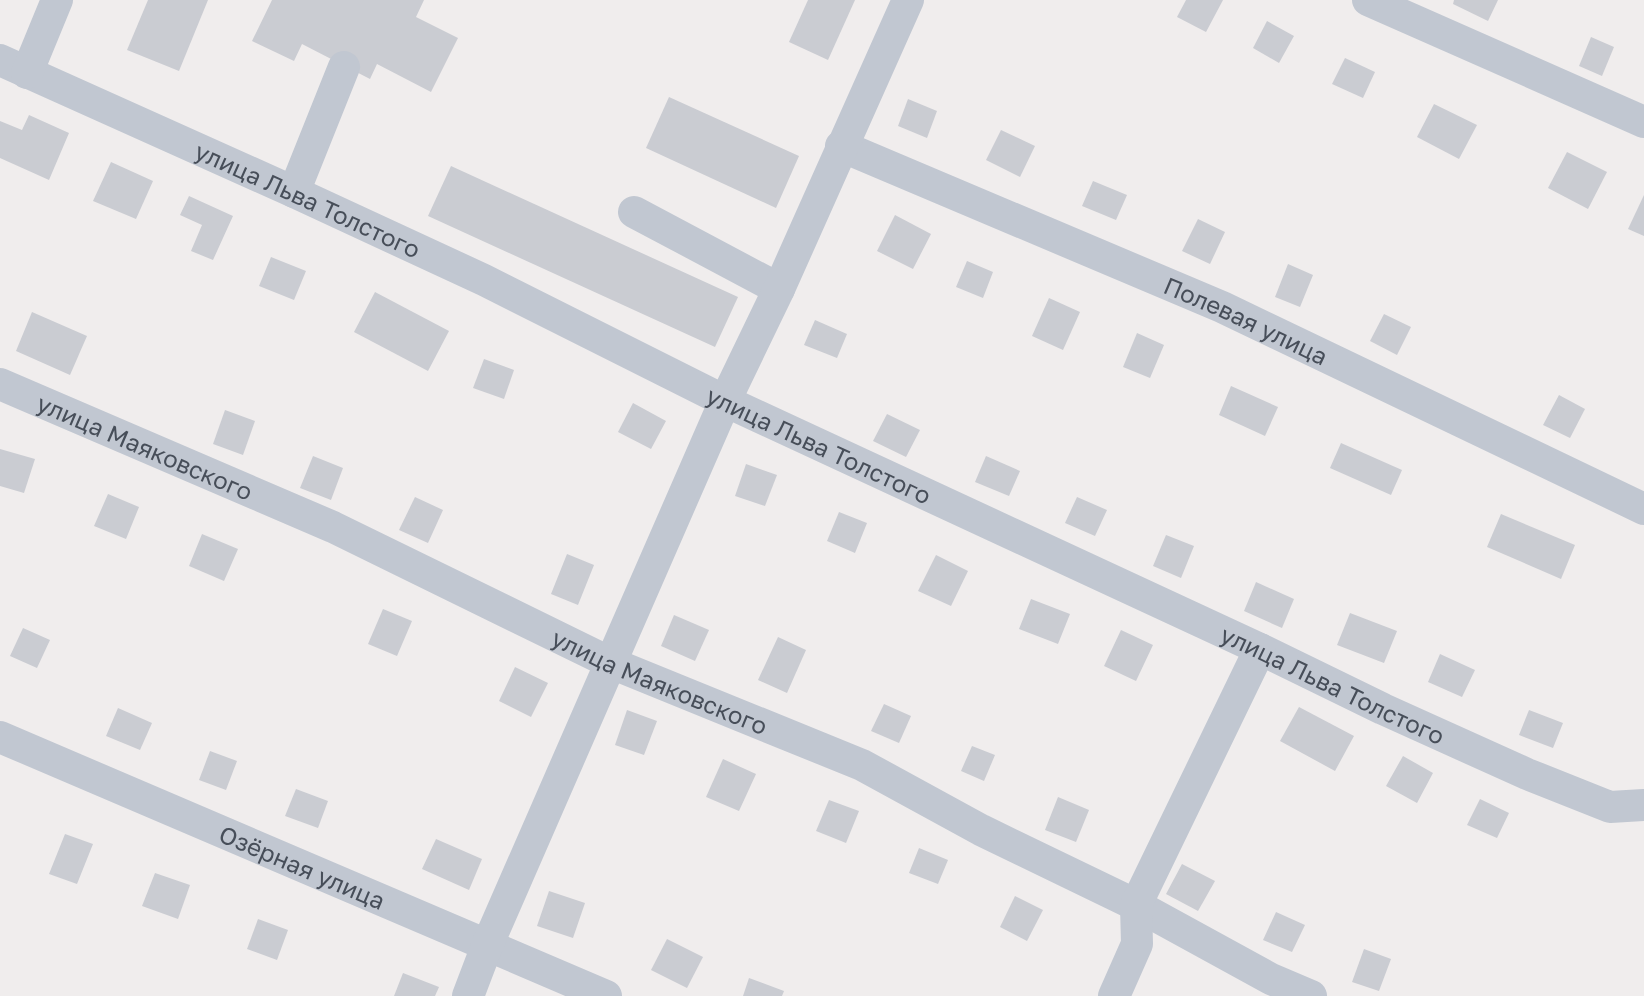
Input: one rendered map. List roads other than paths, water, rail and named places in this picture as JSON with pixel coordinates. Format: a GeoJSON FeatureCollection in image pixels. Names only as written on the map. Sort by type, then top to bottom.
{"type":"FeatureCollection","features":[{"type":"Feature","properties":{"kind":"street"},"geometry":{"type":"LineString","coordinates":[[14,66],[57,0]]}},
{"type":"Feature","properties":{"kind":"street"},"geometry":{"type":"LineString","coordinates":[[468,996],[487,946],[725,401],[779,289],[908,0]]}},
{"type":"Feature","properties":{"kind":"street"},"geometry":{"type":"LineString","coordinates":[[1368,0],[1644,122]]}},
{"type":"Feature","properties":{"kind":"street","name":"улица Льва Толстого"},"geometry":{"type":"LineString","coordinates":[[14,66],[484,280],[725,401],[1260,649],[1383,709],[1527,774],[1610,807],[1644,805]]}},
{"type":"Feature","properties":{"kind":"street"},"geometry":{"type":"LineString","coordinates":[[294,192],[344,67]]}},
{"type":"Feature","properties":{"kind":"street","name":"Полевая улица"},"geometry":{"type":"LineString","coordinates":[[841,146],[1223,307],[1644,509]]}},
{"type":"Feature","properties":{"kind":"street"},"geometry":{"type":"LineString","coordinates":[[634,212],[779,289]]}},
{"type":"Feature","properties":{"kind":"street","name":"улица Маяковского"},"geometry":{"type":"LineString","coordinates":[[0,384],[333,527],[611,663],[862,765],[981,831],[1136,905],[1271,979],[1311,996]]}},
{"type":"Feature","properties":{"kind":"street"},"geometry":{"type":"LineString","coordinates":[[1114,996],[1137,944],[1136,905],[1260,649]]}},
{"type":"Feature","properties":{"kind":"street","name":"Озёрная улица"},"geometry":{"type":"LineString","coordinates":[[0,737],[606,996]]}}]}
